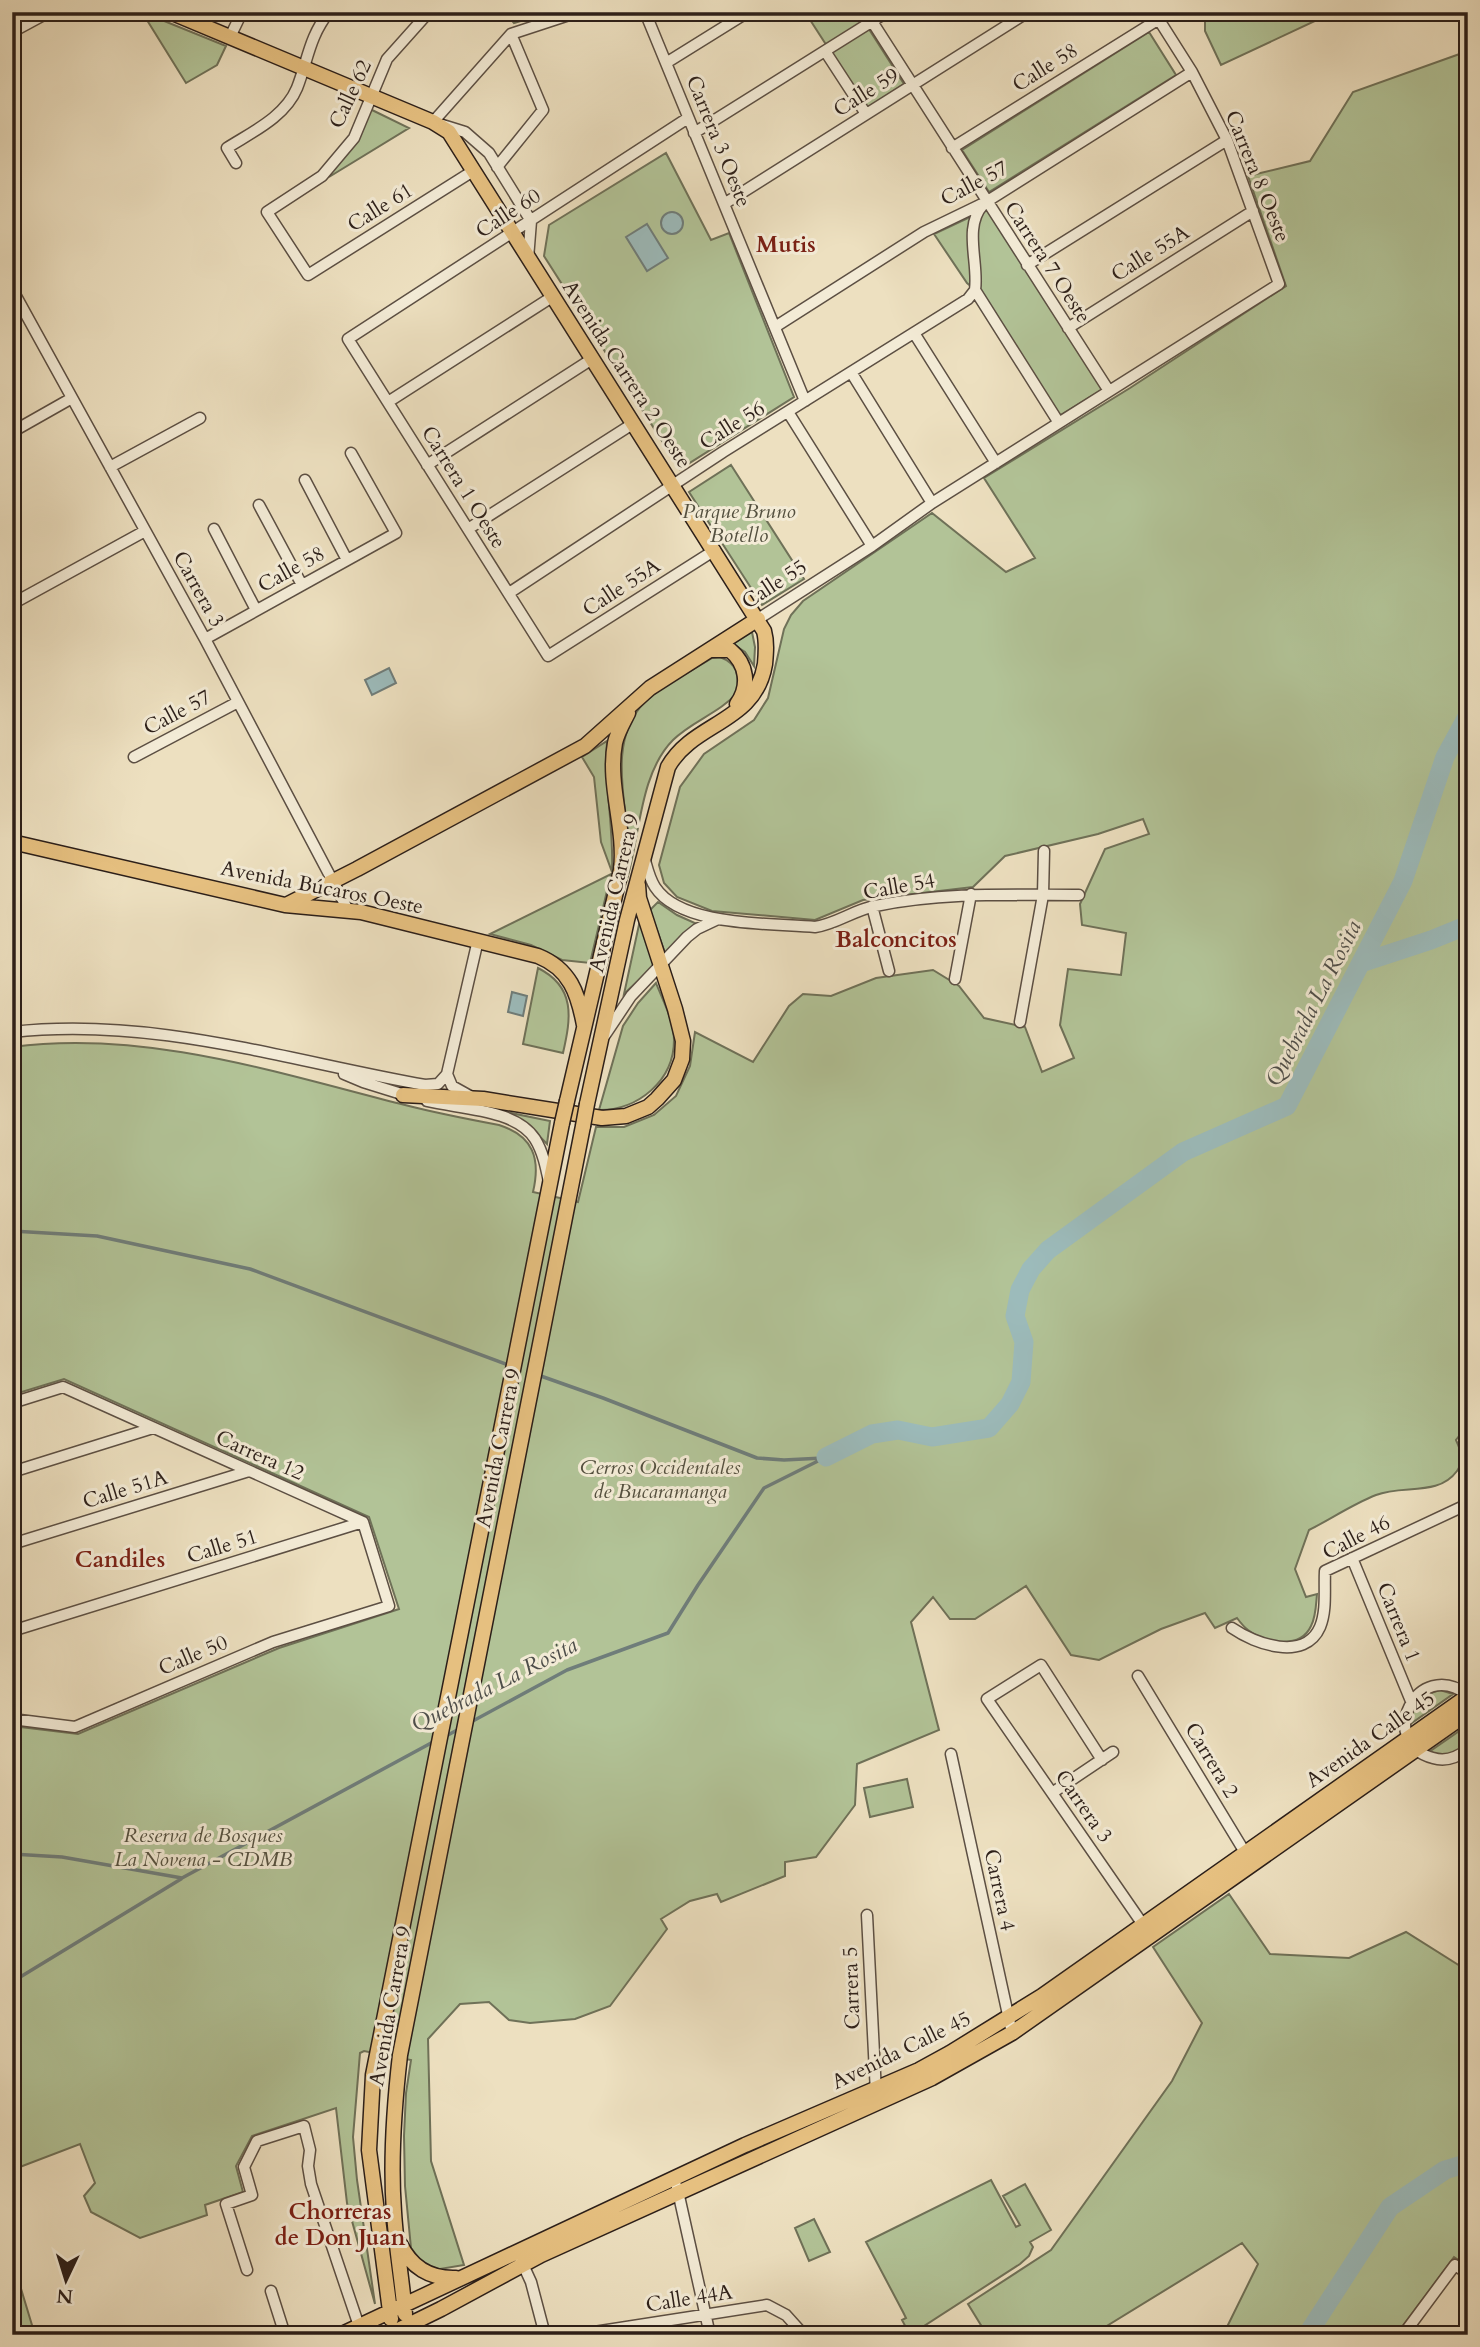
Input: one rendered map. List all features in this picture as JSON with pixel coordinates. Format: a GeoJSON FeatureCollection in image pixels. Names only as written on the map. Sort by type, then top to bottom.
{"type":"FeatureCollection","features":[{"type":"Feature","properties":{"kind":"main road","name":"Avenida Carrera 2 Oeste"},"geometry":{"type":"LineString","coordinates":[[170,12],[433,122],[449,132],[758,620]]}},
{"type":"Feature","properties":{"kind":"main road","name":"Calle 55"},"geometry":{"type":"LineString","coordinates":[[285,905],[333,882],[585,746],[650,688],[758,620]]}},
{"type":"Feature","properties":{"kind":"main road","name":"Avenida Carrera 9"},"geometry":{"type":"LineString","coordinates":[[398,2333],[404,2305],[396,2237],[393,2148],[400,2055],[587,1104],[637,880],[661,788],[673,757],[688,743],[726,719],[749,700],[760,684],[766,647],[764,631],[758,620]]}},
{"type":"Feature","properties":{"kind":"main road"},"geometry":{"type":"LineString","coordinates":[[710,650],[730,650],[744,669],[745,689],[726,719]]}},
{"type":"Feature","properties":{"kind":"main road","name":"Avenida Carrera 9"},"geometry":{"type":"LineString","coordinates":[[398,2333],[390,2312],[369,2150],[370,2099],[377,2051],[566,1101],[593,995],[622,860],[614,745],[635,700]]}},
{"type":"Feature","properties":{"kind":"main road","name":"Avenida Búcaros Oeste"},"geometry":{"type":"LineString","coordinates":[[12,842],[285,905],[348,910],[538,956],[556,965],[572,982],[577,992],[584,1025]]}},
{"type":"Feature","properties":{"kind":"main road"},"geometry":{"type":"LineString","coordinates":[[403,1095],[483,1099],[601,1118],[626,1116],[648,1107],[657,1099],[674,1080],[683,1050],[682,1031],[639,898],[637,880]]}},
{"type":"Feature","properties":{"kind":"main road","name":"Avenida Calle 45"},"geometry":{"type":"LineString","coordinates":[[340,2335],[461,2277],[520,2257],[877,2095],[935,2062],[1010,2026],[1412,1743],[1468,1696]]}},
{"type":"Feature","properties":{"kind":"main road","name":"Avenida Calle 45"},"geometry":{"type":"LineString","coordinates":[[1412,1743],[1468,1713]]}},
{"type":"Feature","properties":{"kind":"main road"},"geometry":{"type":"LineString","coordinates":[[396,2237],[408,2258],[421,2270],[444,2278],[461,2277]]}},
{"type":"Feature","properties":{"kind":"main road","name":"Avenida Calle 45"},"geometry":{"type":"LineString","coordinates":[[398,2333],[520,2257]]}},
{"type":"Feature","properties":{"kind":"street"},"geometry":{"type":"LineString","coordinates":[[12,32],[49,12]]}},
{"type":"Feature","properties":{"kind":"street"},"geometry":{"type":"LineString","coordinates":[[230,37],[242,12]]}},
{"type":"Feature","properties":{"kind":"street"},"geometry":{"type":"LineString","coordinates":[[236,163],[227,148],[281,111],[297,88],[311,41],[329,12]]}},
{"type":"Feature","properties":{"kind":"street","name":"Calle 62"},"geometry":{"type":"LineString","coordinates":[[308,275],[267,212],[322,176],[357,134],[387,59],[429,12]]}},
{"type":"Feature","properties":{"kind":"street"},"geometry":{"type":"LineString","coordinates":[[433,122],[511,34],[578,12]]}},
{"type":"Feature","properties":{"kind":"street","name":"Carrera 3 Oeste"},"geometry":{"type":"LineString","coordinates":[[645,12],[805,401]]}},
{"type":"Feature","properties":{"kind":"street"},"geometry":{"type":"LineString","coordinates":[[666,63],[748,12]]}},
{"type":"Feature","properties":{"kind":"street"},"geometry":{"type":"LineString","coordinates":[[694,133],[825,51],[869,17],[887,12]]}},
{"type":"Feature","properties":{"kind":"street","name":"Calle 59"},"geometry":{"type":"LineString","coordinates":[[723,204],[1028,12]]}},
{"type":"Feature","properties":{"kind":"street","name":"Carrera 8 Oeste"},"geometry":{"type":"LineString","coordinates":[[1156,16],[1192,72],[1227,140],[1279,284]]}},
{"type":"Feature","properties":{"kind":"street","name":"Calle 58"},"geometry":{"type":"LineString","coordinates":[[952,148],[1156,16]]}},
{"type":"Feature","properties":{"kind":"street","name":"Carrera 7 Oeste"},"geometry":{"type":"LineString","coordinates":[[869,17],[1109,391]]}},
{"type":"Feature","properties":{"kind":"street"},"geometry":{"type":"LineString","coordinates":[[497,167],[543,110],[511,34]]}},
{"type":"Feature","properties":{"kind":"street"},"geometry":{"type":"LineString","coordinates":[[825,51],[866,114]]}},
{"type":"Feature","properties":{"kind":"street","name":"Calle 57"},"geometry":{"type":"LineString","coordinates":[[775,327],[924,232],[986,202],[1192,72]]}},
{"type":"Feature","properties":{"kind":"street","name":"Calle 60"},"geometry":{"type":"LineString","coordinates":[[348,339],[688,118]]}},
{"type":"Feature","properties":{"kind":"street","name":"Avenida Carrera 2 Oeste"},"geometry":{"type":"LineString","coordinates":[[433,122],[450,125],[484,147],[531,221]]}},
{"type":"Feature","properties":{"kind":"street"},"geometry":{"type":"LineString","coordinates":[[1027,265],[1227,140]]}},
{"type":"Feature","properties":{"kind":"street","name":"Calle 61"},"geometry":{"type":"LineString","coordinates":[[308,275],[473,171]]}},
{"type":"Feature","properties":{"kind":"street"},"geometry":{"type":"LineString","coordinates":[[986,202],[973,222],[975,290],[1059,423]]}},
{"type":"Feature","properties":{"kind":"street","name":"Calle 55A"},"geometry":{"type":"LineString","coordinates":[[1068,328],[1253,211]]}},
{"type":"Feature","properties":{"kind":"street"},"geometry":{"type":"LineString","coordinates":[[528,259],[531,221]]}},
{"type":"Feature","properties":{"kind":"street","name":"Calle 55"},"geometry":{"type":"LineString","coordinates":[[758,620],[872,546],[932,503],[1279,284]]}},
{"type":"Feature","properties":{"kind":"street","name":"Carrera 3"},"geometry":{"type":"LineString","coordinates":[[12,289],[205,639],[348,910]]}},
{"type":"Feature","properties":{"kind":"street","name":"Calle 56"},"geometry":{"type":"LineString","coordinates":[[509,593],[968,299],[975,290]]}},
{"type":"Feature","properties":{"kind":"street"},"geometry":{"type":"LineString","coordinates":[[388,402],[552,297]]}},
{"type":"Feature","properties":{"kind":"street"},"geometry":{"type":"LineString","coordinates":[[914,333],[996,463]]}},
{"type":"Feature","properties":{"kind":"street","name":"Carrera 1 Oeste"},"geometry":{"type":"LineString","coordinates":[[348,339],[548,656]]}},
{"type":"Feature","properties":{"kind":"street"},"geometry":{"type":"LineString","coordinates":[[427,465],[592,359]]}},
{"type":"Feature","properties":{"kind":"street"},"geometry":{"type":"LineString","coordinates":[[851,373],[932,503]]}},
{"type":"Feature","properties":{"kind":"street"},"geometry":{"type":"LineString","coordinates":[[12,432],[72,398]]}},
{"type":"Feature","properties":{"kind":"street"},"geometry":{"type":"LineString","coordinates":[[788,412],[872,546]]}},
{"type":"Feature","properties":{"kind":"street"},"geometry":{"type":"LineString","coordinates":[[110,467],[200,418]]}},
{"type":"Feature","properties":{"kind":"street"},"geometry":{"type":"LineString","coordinates":[[468,529],[634,423]]}},
{"type":"Feature","properties":{"kind":"street","name":"Calle 58"},"geometry":{"type":"LineString","coordinates":[[205,639],[396,533],[351,453]]}},
{"type":"Feature","properties":{"kind":"street"},"geometry":{"type":"LineString","coordinates":[[305,480],[347,560]]}},
{"type":"Feature","properties":{"kind":"street"},"geometry":{"type":"LineString","coordinates":[[259,505],[302,585]]}},
{"type":"Feature","properties":{"kind":"street"},"geometry":{"type":"LineString","coordinates":[[214,530],[256,610]]}},
{"type":"Feature","properties":{"kind":"street"},"geometry":{"type":"LineString","coordinates":[[12,604],[145,531]]}},
{"type":"Feature","properties":{"kind":"street","name":"Calle 55A"},"geometry":{"type":"LineString","coordinates":[[548,656],[715,550]]}},
{"type":"Feature","properties":{"kind":"street","name":"Calle 57"},"geometry":{"type":"LineString","coordinates":[[134,757],[238,702]]}},
{"type":"Feature","properties":{"kind":"street"},"geometry":{"type":"LineString","coordinates":[[1020,1022],[1043,895],[1044,851]]}},
{"type":"Feature","properties":{"kind":"street","name":"Calle 54"},"geometry":{"type":"LineString","coordinates":[[644,854],[651,879],[664,898],[684,910],[719,919],[815,927],[872,906],[971,894],[1079,895]]}},
{"type":"Feature","properties":{"kind":"street"},"geometry":{"type":"LineString","coordinates":[[955,979],[971,894]]}},
{"type":"Feature","properties":{"kind":"street"},"geometry":{"type":"LineString","coordinates":[[872,906],[889,971]]}},
{"type":"Feature","properties":{"kind":"street"},"geometry":{"type":"LineString","coordinates":[[601,1040],[631,996],[692,932],[719,919]]}},
{"type":"Feature","properties":{"kind":"street"},"geometry":{"type":"LineString","coordinates":[[12,1032],[51,1028],[141,1031],[223,1044],[425,1085],[438,1083],[447,1074],[478,940]]}},
{"type":"Feature","properties":{"kind":"street"},"geometry":{"type":"LineString","coordinates":[[332,1068],[403,1095],[517,1122],[535,1139],[549,1189]]}},
{"type":"Feature","properties":{"kind":"street"},"geometry":{"type":"LineString","coordinates":[[447,1074],[452,1086],[458,1091],[483,1099]]}},
{"type":"Feature","properties":{"kind":"street","name":"Carrera 12"},"geometry":{"type":"LineString","coordinates":[[12,1403],[63,1387],[363,1522]]}},
{"type":"Feature","properties":{"kind":"street"},"geometry":{"type":"LineString","coordinates":[[12,1472],[153,1428]]}},
{"type":"Feature","properties":{"kind":"street","name":"Calle 51A"},"geometry":{"type":"LineString","coordinates":[[12,1544],[248,1471]]}},
{"type":"Feature","properties":{"kind":"street","name":"Calle 46"},"geometry":{"type":"LineString","coordinates":[[1232,1628],[1248,1638],[1266,1644],[1289,1648],[1307,1642],[1317,1632],[1323,1616],[1325,1571],[1468,1504]]}},
{"type":"Feature","properties":{"kind":"street","name":"Calle 50"},"geometry":{"type":"LineString","coordinates":[[14,1720],[75,1727],[273,1642],[389,1606],[363,1522]]}},
{"type":"Feature","properties":{"kind":"street","name":"Calle 51"},"geometry":{"type":"LineString","coordinates":[[12,1631],[363,1522]]}},
{"type":"Feature","properties":{"kind":"street","name":"Carrera 1"},"geometry":{"type":"LineString","coordinates":[[1352,1558],[1411,1701]]}},
{"type":"Feature","properties":{"kind":"street","name":"Carrera 3"},"geometry":{"type":"LineString","coordinates":[[1102,1759],[1041,1665],[987,1699],[1146,1930]]}},
{"type":"Feature","properties":{"kind":"street","name":"Carrera 2"},"geometry":{"type":"LineString","coordinates":[[1138,1676],[1249,1858]]}},
{"type":"Feature","properties":{"kind":"street"},"geometry":{"type":"LineString","coordinates":[[1468,1696],[1454,1687],[1435,1686],[1426,1689],[1411,1701],[1405,1720],[1412,1743],[1423,1754],[1440,1759],[1458,1756],[1468,1749]]}},
{"type":"Feature","properties":{"kind":"street"},"geometry":{"type":"LineString","coordinates":[[12,1706],[14,1720]]}},
{"type":"Feature","properties":{"kind":"street"},"geometry":{"type":"LineString","coordinates":[[1052,1793],[1113,1752]]}},
{"type":"Feature","properties":{"kind":"street","name":"Carrera 4"},"geometry":{"type":"LineString","coordinates":[[951,1754],[1010,2026]]}},
{"type":"Feature","properties":{"kind":"street","name":"Carrera 5"},"geometry":{"type":"LineString","coordinates":[[867,1915],[877,2095]]}},
{"type":"Feature","properties":{"kind":"street"},"geometry":{"type":"LineString","coordinates":[[247,2270],[226,2204],[252,2195],[244,2167],[257,2141],[304,2126],[310,2150],[308,2166],[311,2184],[359,2326]]}},
{"type":"Feature","properties":{"kind":"street"},"geometry":{"type":"LineString","coordinates":[[676,2185],[710,2335]]}},
{"type":"Feature","properties":{"kind":"street"},"geometry":{"type":"LineString","coordinates":[[520,2257],[531,2282],[545,2335]]}},
{"type":"Feature","properties":{"kind":"street"},"geometry":{"type":"LineString","coordinates":[[1403,2335],[1455,2265],[1468,2274]]}},
{"type":"Feature","properties":{"kind":"street"},"geometry":{"type":"LineString","coordinates":[[271,2291],[285,2335]]}},
{"type":"Feature","properties":{"kind":"street","name":"Calle 44A"},"geometry":{"type":"LineString","coordinates":[[575,2335],[767,2305],[786,2315],[804,2335]]}},
{"type":"Feature","properties":{"kind":"green space"},"geometry":{"type":"Polygon","coordinates":[[[142,12],[226,46],[217,65],[186,83],[142,12]]]}},
{"type":"Feature","properties":{"kind":"green space"},"geometry":{"type":"Polygon","coordinates":[[[505,12],[550,12],[514,23],[505,12]]]}},
{"type":"Feature","properties":{"kind":"green space"},"geometry":{"type":"Polygon","coordinates":[[[805,12],[858,12],[904,84],[867,108],[805,12]]]}},
{"type":"Feature","properties":{"kind":"green space"},"geometry":{"type":"Polygon","coordinates":[[[1205,12],[1334,12],[1221,65],[1205,31],[1205,12]]]}},
{"type":"Feature","properties":{"kind":"green space"},"geometry":{"type":"Polygon","coordinates":[[[1149,32],[1176,75],[989,192],[962,150],[1149,32]]]}},
{"type":"Feature","properties":{"kind":"green space","name":"Cerros Occidentales de Bucaramanga"},"geometry":{"type":"Polygon","coordinates":[[[1468,51],[1468,1425],[1456,1440],[1462,1459],[1457,1471],[1449,1479],[1430,1487],[1376,1495],[1309,1530],[1295,1569],[1306,1597],[1317,1594],[1315,1615],[1306,1634],[1291,1641],[1273,1641],[1255,1635],[1237,1618],[1215,1628],[1205,1613],[1161,1629],[1099,1660],[1071,1655],[1026,1586],[975,1619],[950,1619],[933,1597],[911,1622],[939,1730],[857,1764],[855,1805],[816,1857],[785,1862],[785,1876],[721,1902],[717,1894],[690,1901],[661,1919],[667,1929],[610,2006],[575,2019],[530,2023],[509,2020],[489,2002],[460,2004],[428,2039],[431,2161],[464,2265],[430,2268],[424,2265],[411,2248],[405,2186],[404,2136],[411,2060],[364,2051],[360,2053],[353,2137],[375,2304],[347,2203],[336,2108],[252,2136],[236,2166],[243,2192],[205,2205],[207,2215],[140,2238],[91,2212],[84,2196],[95,2183],[80,2144],[12,2170],[12,1726],[78,1734],[279,1648],[399,1609],[369,1517],[64,1379],[12,1395],[12,1047],[62,1043],[112,1044],[211,1057],[417,1108],[499,1125],[520,1135],[532,1150],[536,1169],[533,1192],[578,1202],[596,1127],[624,1127],[654,1115],[676,1096],[690,1066],[695,1032],[753,1062],[789,1006],[803,994],[831,996],[876,978],[933,970],[959,986],[984,1018],[1025,1027],[1042,1072],[1074,1058],[1060,1025],[1068,969],[1121,975],[1126,933],[1082,925],[1080,904],[1105,849],[1149,834],[1143,819],[1098,834],[1005,856],[973,887],[863,900],[815,920],[712,911],[677,897],[664,883],[659,865],[680,787],[704,754],[754,720],[768,698],[784,629],[803,601],[932,513],[1006,572],[1035,558],[984,478],[1130,388],[1286,286],[1248,176],[1310,161],[1353,92],[1468,51]]]}},
{"type":"Feature","properties":{"kind":"green space"},"geometry":{"type":"Polygon","coordinates":[[[370,109],[409,128],[329,177],[370,109]]]}},
{"type":"Feature","properties":{"kind":"green space"},"geometry":{"type":"Polygon","coordinates":[[[666,153],[711,240],[729,233],[794,397],[680,469],[544,256],[549,225],[666,153]]]}},
{"type":"Feature","properties":{"kind":"green space"},"geometry":{"type":"Polygon","coordinates":[[[987,209],[1103,389],[1059,416],[984,297],[967,283],[934,234],[987,209]]]}},
{"type":"Feature","properties":{"kind":"green space","name":"Parque Bruno Botello"},"geometry":{"type":"Polygon","coordinates":[[[731,465],[804,579],[762,605],[689,492],[731,465]]]}},
{"type":"Feature","properties":{"kind":"green space"},"geometry":{"type":"Polygon","coordinates":[[[752,632],[755,647],[754,666],[745,652],[733,644],[752,632]]]}},
{"type":"Feature","properties":{"kind":"green space"},"geometry":{"type":"Polygon","coordinates":[[[720,657],[734,666],[738,692],[723,706],[681,733],[662,754],[647,788],[626,883],[629,850],[622,770],[626,733],[634,717],[652,696],[712,658],[720,657]]]}},
{"type":"Feature","properties":{"kind":"green space"},"geometry":{"type":"Polygon","coordinates":[[[607,741],[612,872],[601,842],[594,777],[582,757],[607,741]]]}},
{"type":"Feature","properties":{"kind":"green space"},"geometry":{"type":"Polygon","coordinates":[[[611,874],[590,963],[562,960],[531,945],[490,934],[611,874]]]}},
{"type":"Feature","properties":{"kind":"green space"},"geometry":{"type":"Polygon","coordinates":[[[658,902],[697,924],[665,953],[650,910],[658,902]]]}},
{"type":"Feature","properties":{"kind":"green space"},"geometry":{"type":"Polygon","coordinates":[[[640,920],[655,965],[624,994],[640,920]]]}},
{"type":"Feature","properties":{"kind":"green space"},"geometry":{"type":"Polygon","coordinates":[[[538,968],[559,984],[568,1004],[568,1028],[563,1053],[523,1044],[538,968]]]}},
{"type":"Feature","properties":{"kind":"green space"},"geometry":{"type":"Polygon","coordinates":[[[656,983],[674,1033],[668,1068],[661,1080],[640,1099],[613,1109],[599,1110],[623,1026],[638,1003],[656,983]]]}},
{"type":"Feature","properties":{"kind":"green space"},"geometry":{"type":"Polygon","coordinates":[[[472,1105],[550,1121],[547,1144],[521,1120],[472,1105]]]}},
{"type":"Feature","properties":{"kind":"green space"},"geometry":{"type":"Polygon","coordinates":[[[1440,1690],[1453,1694],[1409,1725],[1418,1702],[1440,1690]]]}},
{"type":"Feature","properties":{"kind":"green space"},"geometry":{"type":"Polygon","coordinates":[[[1468,1725],[1468,1741],[1460,1751],[1444,1755],[1429,1752],[1468,1725]]]}},
{"type":"Feature","properties":{"kind":"green space"},"geometry":{"type":"Polygon","coordinates":[[[907,1779],[913,1807],[870,1817],[864,1788],[907,1779]]]}},
{"type":"Feature","properties":{"kind":"green space"},"geometry":{"type":"Polygon","coordinates":[[[1229,1894],[1270,1954],[1349,1958],[1406,1932],[1468,1971],[1468,2266],[1454,2257],[1396,2335],[1223,2335],[1258,2264],[1242,2243],[1092,2335],[987,2335],[968,2304],[1051,2250],[1172,2081],[1202,2023],[1153,1947],[1229,1894]]]}},
{"type":"Feature","properties":{"kind":"green space"},"geometry":{"type":"Polygon","coordinates":[[[991,2180],[1016,2227],[1020,2225],[1003,2196],[1025,2184],[1051,2230],[1030,2242],[1033,2247],[1029,2256],[1020,2264],[910,2335],[902,2320],[906,2318],[866,2242],[991,2180]]]}},
{"type":"Feature","properties":{"kind":"green space"},"geometry":{"type":"Polygon","coordinates":[[[814,2219],[830,2252],[809,2261],[795,2228],[814,2219]]]}},
{"type":"Feature","properties":{"kind":"green space"},"geometry":{"type":"Polygon","coordinates":[[[12,2259],[35,2335],[12,2335],[12,2259]]]}},
{"type":"Feature","properties":{"kind":"water"},"geometry":{"type":"Polygon","coordinates":[[[672,212],[680,215],[683,223],[680,231],[672,234],[664,231],[661,223],[664,215],[672,212]]]}},
{"type":"Feature","properties":{"kind":"water"},"geometry":{"type":"Polygon","coordinates":[[[647,224],[668,258],[647,271],[626,237],[647,224]]]}},
{"type":"Feature","properties":{"kind":"water"},"geometry":{"type":"Polygon","coordinates":[[[389,668],[396,683],[372,695],[365,680],[389,668]]]}},
{"type":"Feature","properties":{"kind":"water"},"geometry":{"type":"Polygon","coordinates":[[[512,992],[527,996],[523,1016],[508,1012],[512,992]]]}},
{"type":"Feature","properties":{"kind":"waterway","name":"Quebrada La Rosita"},"geometry":{"type":"LineString","coordinates":[[826,1457],[872,1434],[898,1430],[932,1437],[989,1428],[1010,1404],[1021,1382],[1024,1342],[1015,1316],[1020,1290],[1031,1269],[1048,1250],[1183,1152],[1287,1106],[1403,881],[1445,757],[1468,715]]}},
{"type":"Feature","properties":{"kind":"waterway"},"geometry":{"type":"LineString","coordinates":[[1361,963],[1468,925]]}},
{"type":"Feature","properties":{"kind":"waterway"},"geometry":{"type":"LineString","coordinates":[[12,1231],[97,1236],[250,1269],[511,1366]]}},
{"type":"Feature","properties":{"kind":"waterway"},"geometry":{"type":"LineString","coordinates":[[538,1375],[757,1458],[823,1458]]}},
{"type":"Feature","properties":{"kind":"waterway","name":"Quebrada La Rosita"},"geometry":{"type":"LineString","coordinates":[[471,1722],[567,1670],[668,1633],[764,1488],[826,1457]]}},
{"type":"Feature","properties":{"kind":"waterway","name":"Quebrada La Rosita"},"geometry":{"type":"LineString","coordinates":[[446,1736],[461,1728]]}},
{"type":"Feature","properties":{"kind":"waterway","name":"Quebrada La Rosita"},"geometry":{"type":"LineString","coordinates":[[12,1854],[62,1857],[182,1878],[433,1742]]}},
{"type":"Feature","properties":{"kind":"waterway"},"geometry":{"type":"LineString","coordinates":[[12,1982],[181,1879]]}},
{"type":"Feature","properties":{"kind":"waterway"},"geometry":{"type":"LineString","coordinates":[[1307,2335],[1390,2207],[1445,2170],[1468,2163]]}},
{"type":"Feature","properties":{"kind":"district","name":"Mutis"},"geometry":{"type":"Point","coordinates":[786,244]}},
{"type":"Feature","properties":{"kind":"district","name":"Balconcitos"},"geometry":{"type":"Point","coordinates":[896,939]}},
{"type":"Feature","properties":{"kind":"district","name":"Candiles"},"geometry":{"type":"Point","coordinates":[120,1559]}},
{"type":"Feature","properties":{"kind":"district","name":"Chorreras de Don Juan"},"geometry":{"type":"Point","coordinates":[340,2224]}},
{"type":"Feature","properties":{"kind":"park label","name":"Reserva de Bosques La Novena - CDMB"},"geometry":{"type":"Point","coordinates":[203,1847]}}]}
